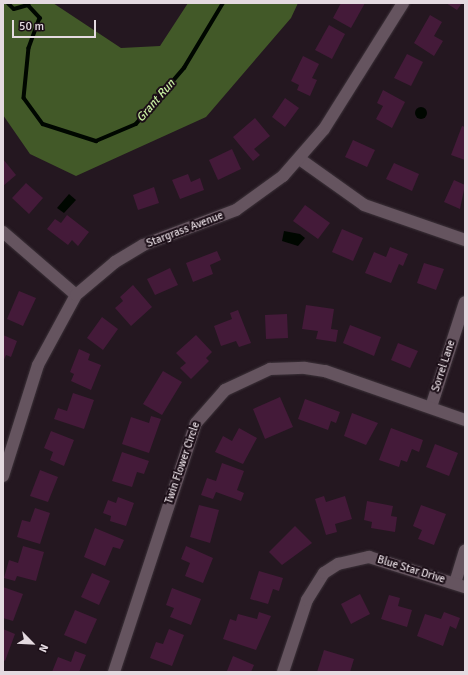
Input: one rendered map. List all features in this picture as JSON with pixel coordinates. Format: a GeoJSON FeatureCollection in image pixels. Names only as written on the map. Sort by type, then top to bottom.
{"type":"FeatureCollection","features":[{"type":"Feature","properties":{"kind":"street","name":"Stargrass Avenue"},"geometry":{"type":"LineString","coordinates":[[3,476],[38,365],[76,295],[115,262],[143,245],[236,210],[300,160],[403,3]]}},
{"type":"Feature","properties":{"kind":"street"},"geometry":{"type":"LineString","coordinates":[[300,160],[364,205],[465,240]]}},
{"type":"Feature","properties":{"kind":"street"},"geometry":{"type":"LineString","coordinates":[[3,232],[76,295]]}},
{"type":"Feature","properties":{"kind":"street","name":"Sorrel Lane"},"geometry":{"type":"LineString","coordinates":[[431,407],[465,302]]}},
{"type":"Feature","properties":{"kind":"street","name":"Twin Flower Circle"},"geometry":{"type":"LineString","coordinates":[[114,672],[196,423],[214,398],[255,374],[305,368],[325,371],[465,420]]}},
{"type":"Feature","properties":{"kind":"street"},"geometry":{"type":"LineString","coordinates":[[460,585],[465,551]]}},
{"type":"Feature","properties":{"kind":"street","name":"Blue Star Drive"},"geometry":{"type":"LineString","coordinates":[[284,672],[307,600],[324,573],[338,564],[368,558],[460,585]]}},
{"type":"Feature","properties":{"kind":"green space"},"geometry":{"type":"Polygon","coordinates":[[[3,3],[53,3],[121,48],[160,46],[188,3],[298,3],[291,18],[206,117],[76,176],[30,154],[3,115],[3,3]]]}},
{"type":"Feature","properties":{"kind":"shaded area"},"geometry":{"type":"Polygon","coordinates":[[[419,107],[423,107],[427,113],[423,119],[419,119],[415,115],[415,111],[419,107]]]}},
{"type":"Feature","properties":{"kind":"shaded area"},"geometry":{"type":"Polygon","coordinates":[[[69,194],[76,200],[64,213],[57,208],[69,194]]]}},
{"type":"Feature","properties":{"kind":"shaded area"},"geometry":{"type":"Polygon","coordinates":[[[284,231],[300,234],[305,238],[298,246],[282,241],[284,231]]]}},
{"type":"Feature","properties":{"kind":"building"},"geometry":{"type":"Polygon","coordinates":[[[341,3],[365,3],[351,28],[333,18],[341,3]]]}},
{"type":"Feature","properties":{"kind":"building"},"geometry":{"type":"Polygon","coordinates":[[[446,3],[462,3],[457,10],[446,3]]]}},
{"type":"Feature","properties":{"kind":"building"},"geometry":{"type":"Polygon","coordinates":[[[430,15],[442,22],[434,36],[443,41],[434,56],[414,43],[430,15]]]}},
{"type":"Feature","properties":{"kind":"building"},"geometry":{"type":"Polygon","coordinates":[[[329,25],[345,34],[332,59],[315,50],[329,25]]]}},
{"type":"Feature","properties":{"kind":"building"},"geometry":{"type":"Polygon","coordinates":[[[407,54],[423,62],[411,86],[394,78],[407,54]]]}},
{"type":"Feature","properties":{"kind":"building"},"geometry":{"type":"Polygon","coordinates":[[[303,56],[319,64],[312,78],[317,80],[310,96],[297,90],[299,85],[291,81],[303,56]]]}},
{"type":"Feature","properties":{"kind":"building"},"geometry":{"type":"Polygon","coordinates":[[[383,90],[405,102],[392,128],[376,119],[383,106],[377,103],[383,90]]]}},
{"type":"Feature","properties":{"kind":"building"},"geometry":{"type":"Polygon","coordinates":[[[285,98],[299,108],[285,127],[272,117],[285,98]]]}},
{"type":"Feature","properties":{"kind":"building"},"geometry":{"type":"Polygon","coordinates":[[[255,118],[270,136],[254,149],[260,155],[253,161],[233,137],[255,118]]]}},
{"type":"Feature","properties":{"kind":"building"},"geometry":{"type":"Polygon","coordinates":[[[462,126],[465,127],[465,160],[451,155],[462,126]]]}},
{"type":"Feature","properties":{"kind":"building"},"geometry":{"type":"Polygon","coordinates":[[[353,140],[375,150],[367,167],[345,157],[353,140]]]}},
{"type":"Feature","properties":{"kind":"building"},"geometry":{"type":"Polygon","coordinates":[[[232,149],[241,169],[218,180],[209,160],[232,149]]]}},
{"type":"Feature","properties":{"kind":"building"},"geometry":{"type":"Polygon","coordinates":[[[3,159],[16,175],[3,186],[3,159]]]}},
{"type":"Feature","properties":{"kind":"building"},"geometry":{"type":"Polygon","coordinates":[[[394,163],[419,174],[412,191],[386,179],[394,163]]]}},
{"type":"Feature","properties":{"kind":"building"},"geometry":{"type":"Polygon","coordinates":[[[188,174],[191,182],[200,178],[204,190],[180,199],[172,180],[188,174]]]}},
{"type":"Feature","properties":{"kind":"building"},"geometry":{"type":"Polygon","coordinates":[[[454,180],[465,185],[460,209],[444,202],[454,180]]]}},
{"type":"Feature","properties":{"kind":"building"},"geometry":{"type":"Polygon","coordinates":[[[26,183],[43,198],[29,214],[12,198],[26,183]]]}},
{"type":"Feature","properties":{"kind":"building"},"geometry":{"type":"Polygon","coordinates":[[[154,187],[159,203],[138,210],[133,195],[154,187]]]}},
{"type":"Feature","properties":{"kind":"building"},"geometry":{"type":"Polygon","coordinates":[[[305,205],[330,223],[318,239],[293,221],[305,205]]]}},
{"type":"Feature","properties":{"kind":"building"},"geometry":{"type":"Polygon","coordinates":[[[67,215],[89,232],[78,246],[72,240],[68,245],[47,229],[55,219],[61,223],[67,215]]]}},
{"type":"Feature","properties":{"kind":"building"},"geometry":{"type":"Polygon","coordinates":[[[342,229],[363,238],[353,261],[332,252],[342,229]]]}},
{"type":"Feature","properties":{"kind":"building"},"geometry":{"type":"Polygon","coordinates":[[[390,247],[408,254],[403,266],[399,264],[391,283],[365,273],[374,252],[386,257],[390,247]]]}},
{"type":"Feature","properties":{"kind":"building"},"geometry":{"type":"Polygon","coordinates":[[[217,251],[221,260],[210,265],[213,274],[193,282],[186,263],[217,251]]]}},
{"type":"Feature","properties":{"kind":"building"},"geometry":{"type":"Polygon","coordinates":[[[424,263],[444,269],[436,290],[417,283],[424,263]]]}},
{"type":"Feature","properties":{"kind":"building"},"geometry":{"type":"Polygon","coordinates":[[[170,268],[178,285],[155,295],[147,279],[170,268]]]}},
{"type":"Feature","properties":{"kind":"building"},"geometry":{"type":"Polygon","coordinates":[[[133,285],[152,307],[131,326],[115,308],[123,301],[120,297],[133,285]]]}},
{"type":"Feature","properties":{"kind":"building"},"geometry":{"type":"Polygon","coordinates":[[[19,291],[36,298],[23,326],[7,319],[19,291]]]}},
{"type":"Feature","properties":{"kind":"building"},"geometry":{"type":"Polygon","coordinates":[[[306,305],[334,309],[331,329],[338,330],[336,342],[316,339],[318,331],[302,329],[306,305]]]}},
{"type":"Feature","properties":{"kind":"building"},"geometry":{"type":"Polygon","coordinates":[[[238,310],[251,343],[239,347],[236,341],[221,346],[214,326],[232,319],[230,313],[238,310]]]}},
{"type":"Feature","properties":{"kind":"building"},"geometry":{"type":"Polygon","coordinates":[[[287,314],[288,338],[266,339],[265,315],[287,314]]]}},
{"type":"Feature","properties":{"kind":"building"},"geometry":{"type":"Polygon","coordinates":[[[102,317],[118,329],[103,350],[87,338],[102,317]]]}},
{"type":"Feature","properties":{"kind":"building"},"geometry":{"type":"Polygon","coordinates":[[[350,325],[381,337],[374,356],[343,343],[350,325]]]}},
{"type":"Feature","properties":{"kind":"building"},"geometry":{"type":"Polygon","coordinates":[[[3,335],[17,341],[11,357],[6,355],[3,362],[3,335]]]}},
{"type":"Feature","properties":{"kind":"building"},"geometry":{"type":"Polygon","coordinates":[[[196,335],[212,352],[206,358],[209,361],[191,379],[180,368],[186,363],[176,353],[196,335]]]}},
{"type":"Feature","properties":{"kind":"building"},"geometry":{"type":"Polygon","coordinates":[[[398,343],[418,351],[410,368],[391,360],[398,343]]]}},
{"type":"Feature","properties":{"kind":"building"},"geometry":{"type":"Polygon","coordinates":[[[79,349],[90,354],[88,360],[101,365],[91,390],[71,381],[74,374],[70,372],[79,349]]]}},
{"type":"Feature","properties":{"kind":"building"},"geometry":{"type":"Polygon","coordinates":[[[163,371],[182,382],[162,415],[143,404],[163,371]]]}},
{"type":"Feature","properties":{"kind":"building"},"geometry":{"type":"Polygon","coordinates":[[[73,393],[94,400],[84,429],[54,419],[58,408],[67,411],[73,393]]]}},
{"type":"Feature","properties":{"kind":"building"},"geometry":{"type":"Polygon","coordinates":[[[280,397],[293,427],[265,439],[253,409],[280,397]]]}},
{"type":"Feature","properties":{"kind":"building"},"geometry":{"type":"Polygon","coordinates":[[[305,399],[340,412],[336,423],[331,421],[328,430],[298,419],[305,399]]]}},
{"type":"Feature","properties":{"kind":"building"},"geometry":{"type":"Polygon","coordinates":[[[352,413],[378,423],[366,445],[344,436],[352,413]]]}},
{"type":"Feature","properties":{"kind":"building"},"geometry":{"type":"Polygon","coordinates":[[[151,416],[161,419],[149,453],[122,444],[131,417],[149,423],[151,416]]]}},
{"type":"Feature","properties":{"kind":"building"},"geometry":{"type":"Polygon","coordinates":[[[239,428],[257,438],[243,464],[215,452],[223,436],[232,441],[239,428]]]}},
{"type":"Feature","properties":{"kind":"building"},"geometry":{"type":"Polygon","coordinates":[[[391,428],[423,440],[419,452],[412,449],[407,462],[401,460],[399,467],[379,460],[391,428]]]}},
{"type":"Feature","properties":{"kind":"building"},"geometry":{"type":"Polygon","coordinates":[[[51,431],[74,440],[64,466],[50,460],[53,452],[44,448],[51,431]]]}},
{"type":"Feature","properties":{"kind":"building"},"geometry":{"type":"Polygon","coordinates":[[[435,444],[458,453],[449,476],[426,467],[435,444]]]}},
{"type":"Feature","properties":{"kind":"building"},"geometry":{"type":"Polygon","coordinates":[[[122,452],[149,461],[144,474],[137,472],[132,487],[112,481],[122,452]]]}},
{"type":"Feature","properties":{"kind":"building"},"geometry":{"type":"Polygon","coordinates":[[[222,463],[244,471],[237,490],[244,493],[241,501],[216,492],[213,499],[201,495],[207,478],[216,481],[222,463]]]}},
{"type":"Feature","properties":{"kind":"building"},"geometry":{"type":"Polygon","coordinates":[[[40,470],[58,477],[48,502],[30,496],[40,470]]]}},
{"type":"Feature","properties":{"kind":"building"},"geometry":{"type":"Polygon","coordinates":[[[324,496],[326,502],[345,496],[352,519],[335,524],[337,532],[326,535],[315,499],[324,496]]]}},
{"type":"Feature","properties":{"kind":"building"},"geometry":{"type":"Polygon","coordinates":[[[118,497],[134,503],[126,526],[110,521],[111,516],[103,513],[108,500],[116,503],[118,497]]]}},
{"type":"Feature","properties":{"kind":"building"},"geometry":{"type":"Polygon","coordinates":[[[367,501],[393,506],[391,516],[397,517],[395,532],[371,528],[372,522],[364,520],[367,501]]]}},
{"type":"Feature","properties":{"kind":"building"},"geometry":{"type":"Polygon","coordinates":[[[199,505],[219,510],[210,543],[190,537],[199,505]]]}},
{"type":"Feature","properties":{"kind":"building"},"geometry":{"type":"Polygon","coordinates":[[[421,505],[446,514],[434,545],[418,539],[422,530],[413,526],[421,505]]]}},
{"type":"Feature","properties":{"kind":"building"},"geometry":{"type":"Polygon","coordinates":[[[35,508],[50,513],[40,544],[17,537],[22,520],[30,522],[35,508]]]}},
{"type":"Feature","properties":{"kind":"building"},"geometry":{"type":"Polygon","coordinates":[[[295,526],[312,543],[282,565],[269,552],[295,526]]]}},
{"type":"Feature","properties":{"kind":"building"},"geometry":{"type":"Polygon","coordinates":[[[95,528],[124,540],[120,549],[113,547],[105,566],[84,557],[95,528]]]}},
{"type":"Feature","properties":{"kind":"building"},"geometry":{"type":"Polygon","coordinates":[[[23,546],[44,552],[36,581],[17,576],[15,581],[4,578],[9,560],[18,563],[23,546]]]}},
{"type":"Feature","properties":{"kind":"building"},"geometry":{"type":"Polygon","coordinates":[[[186,546],[213,558],[203,583],[185,576],[190,563],[181,559],[186,546]]]}},
{"type":"Feature","properties":{"kind":"building"},"geometry":{"type":"Polygon","coordinates":[[[259,571],[283,578],[279,591],[273,589],[268,604],[250,599],[259,571]]]}},
{"type":"Feature","properties":{"kind":"building"},"geometry":{"type":"Polygon","coordinates":[[[92,573],[110,581],[99,605],[81,597],[92,573]]]}},
{"type":"Feature","properties":{"kind":"building"},"geometry":{"type":"Polygon","coordinates":[[[3,587],[23,594],[13,621],[3,618],[3,587]]]}},
{"type":"Feature","properties":{"kind":"building"},"geometry":{"type":"Polygon","coordinates":[[[172,588],[201,599],[191,625],[170,617],[174,608],[166,605],[172,588]]]}},
{"type":"Feature","properties":{"kind":"building"},"geometry":{"type":"Polygon","coordinates":[[[360,594],[370,614],[351,624],[341,604],[360,594]]]}},
{"type":"Feature","properties":{"kind":"building"},"geometry":{"type":"Polygon","coordinates":[[[389,595],[400,598],[398,606],[412,610],[407,627],[381,619],[389,595]]]}},
{"type":"Feature","properties":{"kind":"building"},"geometry":{"type":"Polygon","coordinates":[[[75,610],[97,619],[86,644],[64,635],[75,610]]]}},
{"type":"Feature","properties":{"kind":"building"},"geometry":{"type":"Polygon","coordinates":[[[259,612],[271,616],[256,650],[223,639],[230,619],[236,621],[238,614],[257,619],[259,612]]]}},
{"type":"Feature","properties":{"kind":"building"},"geometry":{"type":"Polygon","coordinates":[[[444,612],[460,618],[456,629],[450,626],[443,646],[417,636],[425,614],[441,619],[444,612]]]}},
{"type":"Feature","properties":{"kind":"building"},"geometry":{"type":"Polygon","coordinates":[[[3,629],[15,634],[5,661],[3,660],[3,629]]]}},
{"type":"Feature","properties":{"kind":"building"},"geometry":{"type":"Polygon","coordinates":[[[169,629],[184,635],[172,666],[150,658],[156,642],[163,644],[169,629]]]}},
{"type":"Feature","properties":{"kind":"building"},"geometry":{"type":"Polygon","coordinates":[[[324,650],[354,659],[350,672],[317,672],[324,650]]]}},
{"type":"Feature","properties":{"kind":"building"},"geometry":{"type":"Polygon","coordinates":[[[75,651],[86,655],[79,672],[52,672],[58,657],[71,662],[75,651]]]}},
{"type":"Feature","properties":{"kind":"building"},"geometry":{"type":"Polygon","coordinates":[[[233,656],[254,665],[251,672],[227,671],[233,656]]]}},
{"type":"Feature","properties":{"kind":"waterway","name":"Grant Run"},"geometry":{"type":"LineString","coordinates":[[8,3],[14,9],[28,5],[40,18],[29,48],[24,98],[43,124],[96,141],[136,124],[184,68],[223,3]]}}]}
